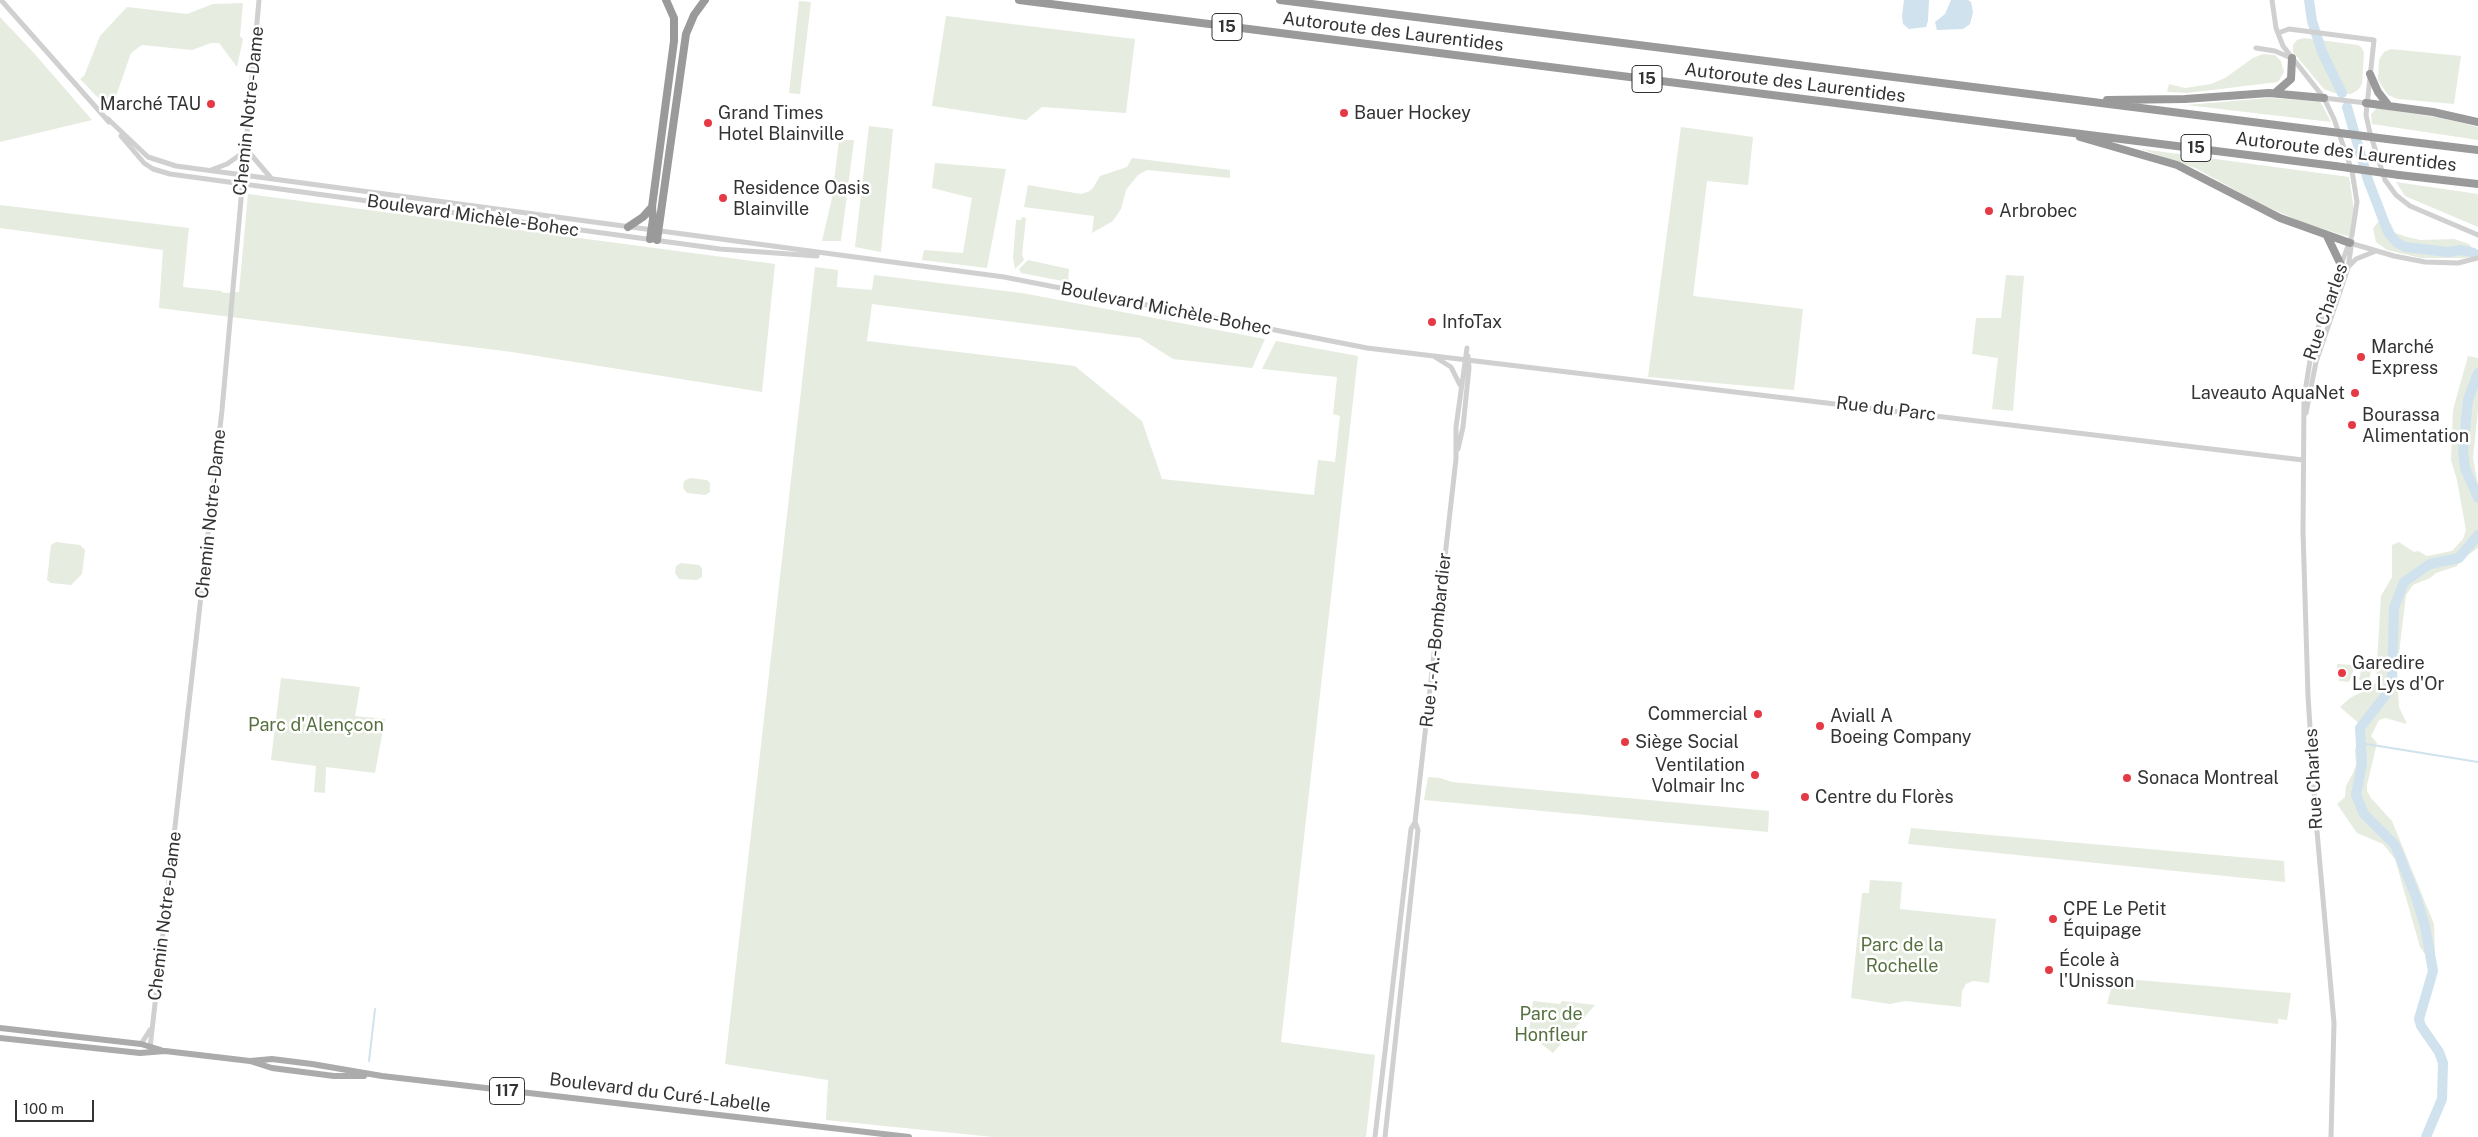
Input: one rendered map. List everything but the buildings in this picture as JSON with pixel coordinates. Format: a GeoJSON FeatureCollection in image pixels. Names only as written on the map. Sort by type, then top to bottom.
{"type":"FeatureCollection","features":[{"type":"Feature","properties":{"kind":"highway"},"geometry":{"type":"LineString","coordinates":[[655,230],[652,207],[675,37],[674,18],[666,0]]}},
{"type":"Feature","properties":{"kind":"highway"},"geometry":{"type":"LineString","coordinates":[[653,240],[686,34],[694,15],[705,0]]}},
{"type":"Feature","properties":{"kind":"highway","name":"Autoroute des Laurentides"},"geometry":{"type":"LineString","coordinates":[[1019,0],[2478,184]]}},
{"type":"Feature","properties":{"kind":"highway","name":"Autoroute des Laurentides"},"geometry":{"type":"LineString","coordinates":[[1280,0],[2478,150]]}},
{"type":"Feature","properties":{"kind":"highway"},"geometry":{"type":"LineString","coordinates":[[2276,93],[2291,79],[2292,58]]}},
{"type":"Feature","properties":{"kind":"highway"},"geometry":{"type":"LineString","coordinates":[[2370,74],[2378,92],[2389,106]]}},
{"type":"Feature","properties":{"kind":"highway"},"geometry":{"type":"LineString","coordinates":[[2083,101],[2186,99],[2276,93],[2324,98]]}},
{"type":"Feature","properties":{"kind":"highway"},"geometry":{"type":"LineString","coordinates":[[2366,104],[2389,106],[2478,122]]}},
{"type":"Feature","properties":{"kind":"highway"},"geometry":{"type":"LineString","coordinates":[[2057,131],[2185,168],[2273,214],[2327,236],[2351,241]]}},
{"type":"Feature","properties":{"kind":"highway"},"geometry":{"type":"LineString","coordinates":[[628,227],[643,217],[652,207]]}},
{"type":"Feature","properties":{"kind":"highway"},"geometry":{"type":"LineString","coordinates":[[2327,236],[2344,267]]}},
{"type":"Feature","properties":{"kind":"main road","name":"Boulevard du Curé-Labelle"},"geometry":{"type":"LineString","coordinates":[[0,1028],[141,1044],[149,1050]]}},
{"type":"Feature","properties":{"kind":"main road","name":"Boulevard du Curé-Labelle"},"geometry":{"type":"LineString","coordinates":[[0,1038],[149,1050],[250,1061],[272,1059],[378,1076],[909,1137]]}},
{"type":"Feature","properties":{"kind":"street","name":"Boulevard Michèle-Bohec"},"geometry":{"type":"LineString","coordinates":[[0,0],[108,120],[139,159],[153,169],[170,174],[720,249],[862,260]]}},
{"type":"Feature","properties":{"kind":"street","name":"Chemin Notre-Dame"},"geometry":{"type":"LineString","coordinates":[[149,1050],[200,608],[247,150],[259,0]]}},
{"type":"Feature","properties":{"kind":"street","name":"Rue Charles"},"geometry":{"type":"LineString","coordinates":[[2272,0],[2278,33],[2292,58],[2324,98],[2344,145],[2355,185],[2357,207],[2351,241],[2316,362],[2305,420]]}},
{"type":"Feature","properties":{"kind":"street"},"geometry":{"type":"LineString","coordinates":[[2278,33],[2287,29],[2374,40],[2366,104],[2367,121],[2384,176],[2393,192],[2414,208],[2478,235]]}},
{"type":"Feature","properties":{"kind":"street"},"geometry":{"type":"LineString","coordinates":[[2256,48],[2275,51],[2292,58]]}},
{"type":"Feature","properties":{"kind":"street"},"geometry":{"type":"LineString","coordinates":[[2324,98],[2366,104]]}},
{"type":"Feature","properties":{"kind":"street","name":"Boulevard Michèle-Bohec"},"geometry":{"type":"LineString","coordinates":[[108,120],[139,150],[154,160],[208,171],[1004,278],[1367,348],[1467,359]]}},
{"type":"Feature","properties":{"kind":"street"},"geometry":{"type":"LineString","coordinates":[[208,171],[227,164],[247,150],[271,179]]}},
{"type":"Feature","properties":{"kind":"street"},"geometry":{"type":"LineString","coordinates":[[2351,241],[2377,251],[2433,263],[2458,263],[2478,258]]}},
{"type":"Feature","properties":{"kind":"street"},"geometry":{"type":"LineString","coordinates":[[2344,267],[2356,259],[2377,251]]}},
{"type":"Feature","properties":{"kind":"street","name":"Rue Charles"},"geometry":{"type":"LineString","coordinates":[[2331,1137],[2334,1023],[2316,820],[2308,696],[2304,392],[2309,357],[2315,335],[2344,267]]}},
{"type":"Feature","properties":{"kind":"street"},"geometry":{"type":"LineString","coordinates":[[1432,355],[1452,368],[1461,387]]}},
{"type":"Feature","properties":{"kind":"street","name":"Rue J.-A.-Bombardier"},"geometry":{"type":"LineString","coordinates":[[1456,459],[1456,427],[1467,359]]}},
{"type":"Feature","properties":{"kind":"street","name":"Rue J.-A.-Bombardier"},"geometry":{"type":"LineString","coordinates":[[1375,1137],[1411,829],[1415,822],[1456,459],[1463,427],[1467,359]]}},
{"type":"Feature","properties":{"kind":"street","name":"Rue du Parc"},"geometry":{"type":"LineString","coordinates":[[1467,359],[2304,460]]}},
{"type":"Feature","properties":{"kind":"street","name":"Rue J.-A.-Bombardier"},"geometry":{"type":"LineString","coordinates":[[1385,1137],[1418,830],[1415,822]]}},
{"type":"Feature","properties":{"kind":"street","name":"Chemin Notre-Dame"},"geometry":{"type":"LineString","coordinates":[[141,1044],[151,1027]]}},
{"type":"Feature","properties":{"kind":"green space"},"geometry":{"type":"Polygon","coordinates":[[[799,1],[811,2],[800,94],[789,93],[799,1]]]}},
{"type":"Feature","properties":{"kind":"green space"},"geometry":{"type":"Polygon","coordinates":[[[243,3],[240,36],[243,39],[237,67],[219,43],[211,43],[192,50],[142,45],[131,53],[113,105],[107,107],[80,79],[84,76],[100,36],[127,7],[187,14],[213,4],[243,3]]]}},
{"type":"Feature","properties":{"kind":"green space"},"geometry":{"type":"Polygon","coordinates":[[[946,16],[1135,39],[1126,113],[1042,107],[1026,120],[932,106],[946,16]]]}},
{"type":"Feature","properties":{"kind":"green space"},"geometry":{"type":"Polygon","coordinates":[[[0,17],[33,52],[92,120],[0,142],[0,17]]]}},
{"type":"Feature","properties":{"kind":"green space"},"geometry":{"type":"Polygon","coordinates":[[[2304,38],[2358,45],[2362,48],[2364,53],[2362,84],[2358,90],[2351,94],[2334,93],[2324,89],[2293,52],[2293,45],[2297,40],[2304,38]]]}},
{"type":"Feature","properties":{"kind":"green space"},"geometry":{"type":"Polygon","coordinates":[[[2391,49],[2461,56],[2454,104],[2398,99],[2388,95],[2378,80],[2379,60],[2384,52],[2391,49]]]}},
{"type":"Feature","properties":{"kind":"green space"},"geometry":{"type":"Polygon","coordinates":[[[2263,54],[2275,55],[2281,61],[2284,72],[2278,82],[2187,93],[2167,92],[2169,84],[2185,88],[2211,84],[2225,78],[2253,58],[2263,54]]]}},
{"type":"Feature","properties":{"kind":"green space"},"geometry":{"type":"Polygon","coordinates":[[[2268,98],[2320,101],[2331,122],[2186,105],[2268,98]]]}},
{"type":"Feature","properties":{"kind":"green space"},"geometry":{"type":"Polygon","coordinates":[[[2377,108],[2441,118],[2478,127],[2478,140],[2372,124],[2371,114],[2377,108]]]}},
{"type":"Feature","properties":{"kind":"green space"},"geometry":{"type":"Polygon","coordinates":[[[869,126],[893,129],[881,252],[855,247],[869,126]]]}},
{"type":"Feature","properties":{"kind":"green space"},"geometry":{"type":"Polygon","coordinates":[[[1681,127],[1753,137],[1748,185],[1707,181],[1693,296],[1803,309],[1794,390],[1648,377],[1681,127]]]}},
{"type":"Feature","properties":{"kind":"green space"},"geometry":{"type":"Polygon","coordinates":[[[839,140],[854,140],[841,241],[822,241],[832,198],[839,140]]]}},
{"type":"Feature","properties":{"kind":"green space"},"geometry":{"type":"Polygon","coordinates":[[[2141,149],[2349,177],[2354,210],[2351,233],[2348,236],[2343,235],[2304,223],[2263,205],[2195,168],[2141,149]]]}},
{"type":"Feature","properties":{"kind":"green space"},"geometry":{"type":"Polygon","coordinates":[[[1132,158],[1230,170],[1230,178],[1147,170],[1138,175],[1126,190],[1121,209],[1113,221],[1092,233],[1094,216],[1024,207],[1028,185],[1081,194],[1093,188],[1100,176],[1127,167],[1132,158]]]}},
{"type":"Feature","properties":{"kind":"green space"},"geometry":{"type":"Polygon","coordinates":[[[935,163],[1006,169],[987,268],[922,260],[924,250],[963,253],[972,198],[932,188],[935,163]]]}},
{"type":"Feature","properties":{"kind":"green space"},"geometry":{"type":"Polygon","coordinates":[[[2396,182],[2478,194],[2478,227],[2405,196],[2396,182]]]}},
{"type":"Feature","properties":{"kind":"green space"},"geometry":{"type":"Polygon","coordinates":[[[248,194],[775,264],[762,392],[512,352],[159,308],[163,250],[0,228],[0,205],[189,228],[183,287],[221,291],[224,293],[239,292],[248,194]]]}},
{"type":"Feature","properties":{"kind":"green space"},"geometry":{"type":"Polygon","coordinates":[[[1022,217],[1026,218],[1022,255],[1024,260],[1015,269],[1013,258],[1016,220],[1021,220],[1022,217]]]}},
{"type":"Feature","properties":{"kind":"green space"},"geometry":{"type":"Polygon","coordinates":[[[2379,221],[2391,224],[2395,233],[2407,237],[2420,240],[2454,239],[2469,244],[2476,251],[2467,258],[2421,258],[2387,250],[2376,242],[2373,228],[2379,221]]]}},
{"type":"Feature","properties":{"kind":"green space"},"geometry":{"type":"Polygon","coordinates":[[[1028,260],[1069,269],[1068,282],[1021,273],[1019,269],[1028,260]]]}},
{"type":"Feature","properties":{"kind":"green space"},"geometry":{"type":"Polygon","coordinates":[[[815,267],[838,270],[837,287],[872,290],[874,275],[1022,293],[1265,339],[1252,368],[1173,359],[1140,338],[872,304],[867,341],[1075,366],[1142,421],[1162,479],[1314,495],[1318,460],[1335,462],[1340,416],[1333,414],[1337,377],[1262,369],[1276,341],[1358,356],[1281,1042],[1375,1055],[1366,1137],[993,1137],[826,1120],[828,1080],[725,1064],[815,267]]]}},
{"type":"Feature","properties":{"kind":"green space"},"geometry":{"type":"Polygon","coordinates":[[[2006,275],[2024,276],[2013,411],[1992,409],[1998,358],[1972,354],[1976,318],[2001,318],[2006,275]]]}},
{"type":"Feature","properties":{"kind":"green space"},"geometry":{"type":"Polygon","coordinates":[[[2468,356],[2478,358],[2478,410],[2473,458],[2478,484],[2478,548],[2462,559],[2457,566],[2436,573],[2430,578],[2413,585],[2406,595],[2397,670],[2399,707],[2407,724],[2385,718],[2379,720],[2371,736],[2377,743],[2367,785],[2367,791],[2371,798],[2392,821],[2434,924],[2435,956],[2428,958],[2420,947],[2395,859],[2383,844],[2357,833],[2337,804],[2345,797],[2346,786],[2356,765],[2355,750],[2362,726],[2340,707],[2350,698],[2373,686],[2376,682],[2381,596],[2392,577],[2392,545],[2399,542],[2414,552],[2418,551],[2427,556],[2452,551],[2463,539],[2466,530],[2457,480],[2451,460],[2453,410],[2468,356]]]}},
{"type":"Feature","properties":{"kind":"green space"},"geometry":{"type":"Polygon","coordinates":[[[690,478],[707,480],[710,483],[710,492],[705,495],[687,493],[683,488],[684,481],[690,478]]]}},
{"type":"Feature","properties":{"kind":"green space"},"geometry":{"type":"Polygon","coordinates":[[[56,542],[80,545],[85,550],[82,574],[71,585],[51,583],[47,580],[51,545],[56,542]]]}},
{"type":"Feature","properties":{"kind":"green space"},"geometry":{"type":"Polygon","coordinates":[[[681,563],[699,565],[702,568],[702,577],[697,580],[679,579],[675,573],[676,566],[681,563]]]}},
{"type":"Feature","properties":{"kind":"green space"},"geometry":{"type":"Polygon","coordinates":[[[2337,664],[2372,666],[2369,681],[2359,680],[2361,671],[2354,669],[2349,682],[2339,681],[2337,664]]]}},
{"type":"Feature","properties":{"kind":"green space","name":"Parc d'Alençcon"},"geometry":{"type":"Polygon","coordinates":[[[281,678],[360,687],[355,716],[385,719],[375,773],[326,767],[325,793],[314,792],[316,766],[271,760],[281,678]]]}},
{"type":"Feature","properties":{"kind":"green space"},"geometry":{"type":"Polygon","coordinates":[[[1428,777],[1452,782],[1769,811],[1768,832],[1424,800],[1428,777]]]}},
{"type":"Feature","properties":{"kind":"green space"},"geometry":{"type":"Polygon","coordinates":[[[1911,828],[2284,861],[2285,882],[1908,844],[1911,828]]]}},
{"type":"Feature","properties":{"kind":"green space","name":"Parc de la Rochelle"},"geometry":{"type":"Polygon","coordinates":[[[1870,880],[1902,882],[1900,909],[1996,919],[1989,983],[1973,981],[1966,984],[1962,991],[1961,1007],[1905,1001],[1890,1004],[1851,998],[1862,893],[1869,893],[1870,880]]]}},
{"type":"Feature","properties":{"kind":"green space"},"geometry":{"type":"Polygon","coordinates":[[[2114,978],[2291,993],[2287,1020],[2278,1019],[2278,1024],[2107,1004],[2114,978]]]}},
{"type":"Feature","properties":{"kind":"green space","name":"Parc de Honfleur"},"geometry":{"type":"Polygon","coordinates":[[[1533,1001],[1560,1004],[1562,1001],[1595,1005],[1553,1053],[1540,1043],[1528,1040],[1533,1001]]]}},
{"type":"Feature","properties":{"kind":"water"},"geometry":{"type":"Polygon","coordinates":[[[1904,0],[1929,0],[1926,27],[1909,29],[1903,24],[1904,0]]]}},
{"type":"Feature","properties":{"kind":"water"},"geometry":{"type":"Polygon","coordinates":[[[1951,0],[1968,0],[1971,2],[1973,12],[1970,24],[1963,29],[1937,30],[1935,22],[1945,14],[1951,0]]]}},
{"type":"Feature","properties":{"kind":"waterway"},"geometry":{"type":"LineString","coordinates":[[2309,0],[2312,21],[2322,52],[2342,93]]}},
{"type":"Feature","properties":{"kind":"waterway"},"geometry":{"type":"LineString","coordinates":[[2347,107],[2368,180],[2388,232],[2396,242],[2405,247],[2448,252],[2461,250],[2474,253]]}},
{"type":"Feature","properties":{"kind":"waterway"},"geometry":{"type":"LineString","coordinates":[[2478,373],[2468,400],[2463,451],[2465,468],[2478,498]]}},
{"type":"Feature","properties":{"kind":"waterway"},"geometry":{"type":"LineString","coordinates":[[2426,1137],[2442,1099],[2443,1063],[2439,1052],[2421,1026],[2419,1019],[2433,971],[2425,926],[2416,897],[2395,845],[2364,814],[2356,795],[2362,763],[2360,728],[2388,692],[2392,678],[2394,608],[2404,582],[2430,564],[2459,558],[2478,535]]}},
{"type":"Feature","properties":{"kind":"waterway"},"geometry":{"type":"LineString","coordinates":[[2360,743],[2478,762]]}},
{"type":"Feature","properties":{"kind":"waterway"},"geometry":{"type":"LineString","coordinates":[[369,1061],[375,1009]]}},
{"type":"Feature","properties":{"kind":"place","name":"Marché TAU"},"geometry":{"type":"Point","coordinates":[211,104]}},
{"type":"Feature","properties":{"kind":"place","name":"Bauer Hockey"},"geometry":{"type":"Point","coordinates":[1344,113]}},
{"type":"Feature","properties":{"kind":"place","name":"Grand Times Hotel Blainville"},"geometry":{"type":"Point","coordinates":[708,123]}},
{"type":"Feature","properties":{"kind":"place","name":"Residence Oasis Blainville"},"geometry":{"type":"Point","coordinates":[723,198]}},
{"type":"Feature","properties":{"kind":"place","name":"Arbrobec"},"geometry":{"type":"Point","coordinates":[1989,211]}},
{"type":"Feature","properties":{"kind":"place","name":"InfoTax"},"geometry":{"type":"Point","coordinates":[1432,322]}},
{"type":"Feature","properties":{"kind":"place","name":"Marché Express"},"geometry":{"type":"Point","coordinates":[2361,357]}},
{"type":"Feature","properties":{"kind":"place","name":"Laveauto AquaNet"},"geometry":{"type":"Point","coordinates":[2355,393]}},
{"type":"Feature","properties":{"kind":"place","name":"Bourassa Alimentation"},"geometry":{"type":"Point","coordinates":[2352,425]}},
{"type":"Feature","properties":{"kind":"place","name":"Garedire Le Lys d'Or"},"geometry":{"type":"Point","coordinates":[2342,673]}},
{"type":"Feature","properties":{"kind":"place","name":"Commercial"},"geometry":{"type":"Point","coordinates":[1758,714]}},
{"type":"Feature","properties":{"kind":"place","name":"Aviall A Boeing Company"},"geometry":{"type":"Point","coordinates":[1820,726]}},
{"type":"Feature","properties":{"kind":"place","name":"Siège Social"},"geometry":{"type":"Point","coordinates":[1625,742]}},
{"type":"Feature","properties":{"kind":"place","name":"Ventilation Volmair Inc"},"geometry":{"type":"Point","coordinates":[1755,775]}},
{"type":"Feature","properties":{"kind":"place","name":"Sonaca Montreal"},"geometry":{"type":"Point","coordinates":[2127,778]}},
{"type":"Feature","properties":{"kind":"place","name":"Centre du Florès"},"geometry":{"type":"Point","coordinates":[1805,797]}},
{"type":"Feature","properties":{"kind":"place","name":"CPE Le Petit Équipage"},"geometry":{"type":"Point","coordinates":[2053,919]}},
{"type":"Feature","properties":{"kind":"place","name":"École à l'Unisson"},"geometry":{"type":"Point","coordinates":[2049,970]}}]}
